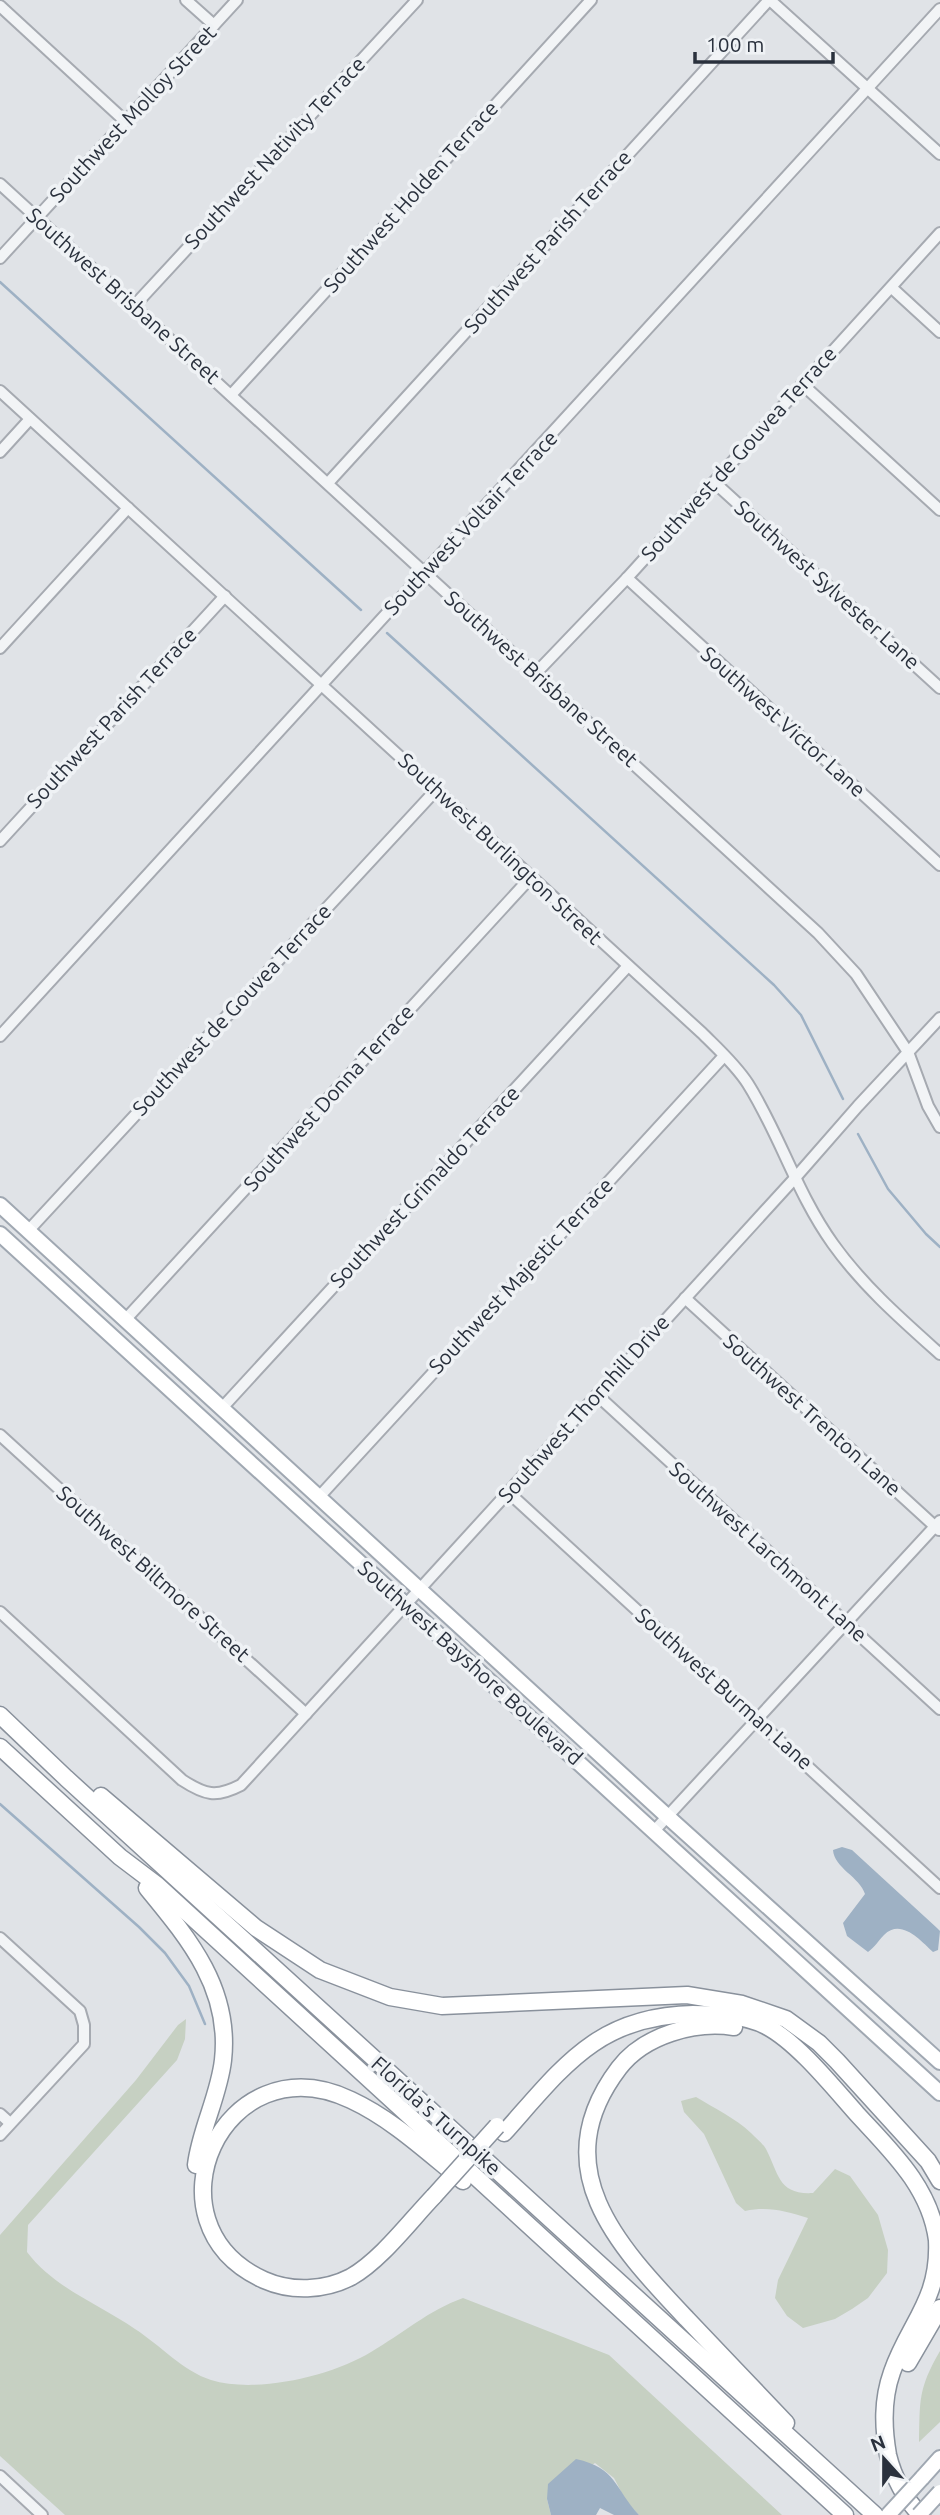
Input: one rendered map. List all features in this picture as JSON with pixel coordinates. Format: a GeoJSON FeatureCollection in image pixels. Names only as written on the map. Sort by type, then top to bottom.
{"type":"FeatureCollection","features":[{"type":"Feature","properties":{"kind":"highway","name":"Florida's Turnpike"},"geometry":{"type":"LineString","coordinates":[[0,1715],[875,2515]]}},
{"type":"Feature","properties":{"kind":"highway"},"geometry":{"type":"LineString","coordinates":[[22,1735],[71,1770],[256,1928],[320,1970],[390,1997],[442,2006],[687,1995],[742,2004],[786,2019],[820,2043],[928,2161],[940,2181]]}},
{"type":"Feature","properties":{"kind":"highway","name":"Florida's Turnpike"},"geometry":{"type":"LineString","coordinates":[[0,1747],[120,1857],[157,1885],[845,2515]]}},
{"type":"Feature","properties":{"kind":"highway"},"geometry":{"type":"LineString","coordinates":[[120,1857],[194,1948],[208,1972],[217,1997],[223,2031],[223,2061],[197,2160],[193,2190],[199,2223],[206,2241],[223,2265],[248,2284],[279,2297],[313,2298],[339,2293],[362,2282],[379,2268],[561,2056],[587,2035],[633,2013],[713,1998]]}},
{"type":"Feature","properties":{"kind":"highway"},"geometry":{"type":"LineString","coordinates":[[500,2129],[570,2060],[610,2033],[663,2015],[726,2015],[766,2026],[803,2055],[907,2169],[923,2195],[932,2218],[937,2240],[938,2270],[932,2297],[892,2371],[884,2400],[884,2434],[890,2464],[898,2484],[920,2515]]}},
{"type":"Feature","properties":{"kind":"highway"},"geometry":{"type":"LineString","coordinates":[[781,2038],[725,2025],[702,2026],[663,2037],[641,2048],[622,2064],[595,2110],[591,2123],[588,2170],[594,2196],[619,2242],[649,2279],[788,2425],[815,2460]]}},
{"type":"Feature","properties":{"kind":"highway"},"geometry":{"type":"LineString","coordinates":[[438,2199],[361,2269],[334,2284],[305,2289],[273,2284],[251,2274],[231,2258],[216,2237],[205,2213],[202,2184],[205,2163],[216,2137],[245,2106],[263,2096],[288,2089],[321,2090],[350,2099],[404,2134],[582,2276]]}},
{"type":"Feature","properties":{"kind":"highway"},"geometry":{"type":"LineString","coordinates":[[934,2515],[923,2505],[903,2474],[893,2429],[894,2401],[903,2370],[940,2308]]}},
{"type":"Feature","properties":{"kind":"main road","name":"Southwest Bayshore Boulevard"},"geometry":{"type":"LineString","coordinates":[[0,1205],[668,1817],[940,2062]]}},
{"type":"Feature","properties":{"kind":"main road","name":"Southwest Bayshore Boulevard"},"geometry":{"type":"LineString","coordinates":[[0,1234],[939,2090]]}},
{"type":"Feature","properties":{"kind":"main road"},"geometry":{"type":"LineString","coordinates":[[138,1360],[151,1362],[198,1405],[208,1409],[222,1408]]}},
{"type":"Feature","properties":{"kind":"main road"},"geometry":{"type":"LineString","coordinates":[[231,1444],[240,1439],[248,1441],[290,1480],[300,1480]]}},
{"type":"Feature","properties":{"kind":"main road"},"geometry":{"type":"LineString","coordinates":[[859,2019],[872,2022],[921,2066],[933,2071],[940,2068]]}},
{"type":"Feature","properties":{"kind":"main road"},"geometry":{"type":"LineString","coordinates":[[888,2515],[940,2458]]}},
{"type":"Feature","properties":{"kind":"main road"},"geometry":{"type":"LineString","coordinates":[[920,2515],[940,2492]]}},
{"type":"Feature","properties":{"kind":"street"},"geometry":{"type":"LineString","coordinates":[[187,0],[214,25]]}},
{"type":"Feature","properties":{"kind":"street","name":"Southwest Molloy Street"},"geometry":{"type":"LineString","coordinates":[[0,258],[237,0]]}},
{"type":"Feature","properties":{"kind":"street","name":"Southwest Nativity Terrace"},"geometry":{"type":"LineString","coordinates":[[134,306],[417,0]]}},
{"type":"Feature","properties":{"kind":"street","name":"Southwest Holden Terrace"},"geometry":{"type":"LineString","coordinates":[[231,395],[591,0]]}},
{"type":"Feature","properties":{"kind":"street"},"geometry":{"type":"LineString","coordinates":[[769,0],[940,154]]}},
{"type":"Feature","properties":{"kind":"street","name":"Southwest Parish Terrace"},"geometry":{"type":"LineString","coordinates":[[328,483],[769,0]]}},
{"type":"Feature","properties":{"kind":"street"},"geometry":{"type":"LineString","coordinates":[[0,6],[125,121]]}},
{"type":"Feature","properties":{"kind":"street","name":"Southwest Voltair Terrace"},"geometry":{"type":"LineString","coordinates":[[0,1036],[940,9]]}},
{"type":"Feature","properties":{"kind":"street","name":"Southwest Brisbane Street"},"geometry":{"type":"LineString","coordinates":[[0,184],[818,933],[856,974],[908,1052],[928,1106],[940,1127]]}},
{"type":"Feature","properties":{"kind":"street","name":"Southwest de Gouvea Terrace"},"geometry":{"type":"LineString","coordinates":[[536,673],[940,233]]}},
{"type":"Feature","properties":{"kind":"street"},"geometry":{"type":"LineString","coordinates":[[892,288],[940,332]]}},
{"type":"Feature","properties":{"kind":"street"},"geometry":{"type":"LineString","coordinates":[[802,384],[940,510]]}},
{"type":"Feature","properties":{"kind":"street","name":"Southwest Burlington Street"},"geometry":{"type":"LineString","coordinates":[[0,391],[532,876],[724,1056],[746,1081],[767,1116],[795,1178],[832,1243],[877,1298],[940,1354]]}},
{"type":"Feature","properties":{"kind":"street"},"geometry":{"type":"LineString","coordinates":[[0,453],[30,419]]}},
{"type":"Feature","properties":{"kind":"street","name":"Southwest Sylvester Lane"},"geometry":{"type":"LineString","coordinates":[[714,482],[940,688]]}},
{"type":"Feature","properties":{"kind":"street"},"geometry":{"type":"LineString","coordinates":[[0,648],[128,508]]}},
{"type":"Feature","properties":{"kind":"street","name":"Southwest Victor Lane"},"geometry":{"type":"LineString","coordinates":[[626,578],[940,865]]}},
{"type":"Feature","properties":{"kind":"street","name":"Southwest Parish Terrace"},"geometry":{"type":"LineString","coordinates":[[0,841],[225,596]]}},
{"type":"Feature","properties":{"kind":"street","name":"Southwest de Gouvea Terrace"},"geometry":{"type":"LineString","coordinates":[[28,1231],[436,789]]}},
{"type":"Feature","properties":{"kind":"street","name":"Southwest Donna Terrace"},"geometry":{"type":"LineString","coordinates":[[125,1320],[532,876]]}},
{"type":"Feature","properties":{"kind":"street","name":"Southwest Grimaldo Terrace"},"geometry":{"type":"LineString","coordinates":[[222,1408],[628,966]]}},
{"type":"Feature","properties":{"kind":"street","name":"Southwest Thornhill Drive"},"geometry":{"type":"LineString","coordinates":[[0,1612],[182,1780],[200,1792],[223,1794],[241,1785],[940,1018]]}},
{"type":"Feature","properties":{"kind":"street","name":"Southwest Majestic Terrace"},"geometry":{"type":"LineString","coordinates":[[319,1497],[724,1056]]}},
{"type":"Feature","properties":{"kind":"street","name":"Southwest Trenton Lane"},"geometry":{"type":"LineString","coordinates":[[685,1298],[938,1527]]}},
{"type":"Feature","properties":{"kind":"street","name":"Southwest Larchmont Lane"},"geometry":{"type":"LineString","coordinates":[[597,1395],[940,1709]]}},
{"type":"Feature","properties":{"kind":"street","name":"Southwest Biltmore Street"},"geometry":{"type":"LineString","coordinates":[[0,1435],[306,1714]]}},
{"type":"Feature","properties":{"kind":"street","name":"Southwest Burman Lane"},"geometry":{"type":"LineString","coordinates":[[508,1492],[940,1888]]}},
{"type":"Feature","properties":{"kind":"street"},"geometry":{"type":"LineString","coordinates":[[654,1831],[938,1527]]}},
{"type":"Feature","properties":{"kind":"street"},"geometry":{"type":"LineString","coordinates":[[0,1938],[80,2011],[84,2025],[84,2044],[0,2135]]}},
{"type":"Feature","properties":{"kind":"street"},"geometry":{"type":"LineString","coordinates":[[0,2114],[10,2123]]}},
{"type":"Feature","properties":{"kind":"street"},"geometry":{"type":"LineString","coordinates":[[0,2476],[42,2515]]}},
{"type":"Feature","properties":{"kind":"green space"},"geometry":{"type":"Polygon","coordinates":[[[186,2019],[185,2039],[177,2060],[28,2225],[27,2252],[50,2276],[135,2329],[181,2364],[201,2376],[229,2384],[271,2384],[336,2368],[355,2361],[427,2316],[463,2298],[609,2355],[782,2515],[639,2515],[626,2501],[614,2478],[595,2463],[547,2499],[551,2515],[65,2515],[0,2456],[0,2235],[136,2080],[178,2025],[186,2019]]]}},
{"type":"Feature","properties":{"kind":"green space"},"geometry":{"type":"Polygon","coordinates":[[[696,2097],[738,2123],[757,2139],[766,2149],[786,2187],[801,2193],[813,2193],[835,2169],[850,2176],[878,2215],[888,2250],[887,2273],[868,2298],[835,2319],[803,2328],[787,2316],[775,2298],[778,2280],[808,2218],[777,2210],[745,2211],[736,2203],[704,2134],[684,2112],[681,2101],[696,2097]]]}},
{"type":"Feature","properties":{"kind":"green space"},"geometry":{"type":"Polygon","coordinates":[[[940,2351],[940,2422],[919,2442],[924,2385],[940,2351]]]}},
{"type":"Feature","properties":{"kind":"water"},"geometry":{"type":"Polygon","coordinates":[[[842,1847],[852,1850],[940,1931],[938,1950],[933,1952],[904,1930],[890,1930],[868,1952],[847,1936],[843,1923],[865,1894],[858,1882],[834,1856],[833,1850],[842,1847]]]}},
{"type":"Feature","properties":{"kind":"water"},"geometry":{"type":"Polygon","coordinates":[[[576,2459],[600,2468],[614,2480],[639,2515],[614,2515],[600,2508],[596,2515],[551,2515],[547,2499],[548,2484],[576,2459]]]}},
{"type":"Feature","properties":{"kind":"waterway"},"geometry":{"type":"LineString","coordinates":[[0,282],[361,610]]}},
{"type":"Feature","properties":{"kind":"waterway"},"geometry":{"type":"LineString","coordinates":[[387,633],[774,985],[801,1015],[843,1099]]}},
{"type":"Feature","properties":{"kind":"waterway"},"geometry":{"type":"LineString","coordinates":[[858,1134],[888,1189],[940,1247]]}},
{"type":"Feature","properties":{"kind":"waterway"},"geometry":{"type":"LineString","coordinates":[[0,1804],[165,1953],[189,1986],[205,2024]]}}]}
